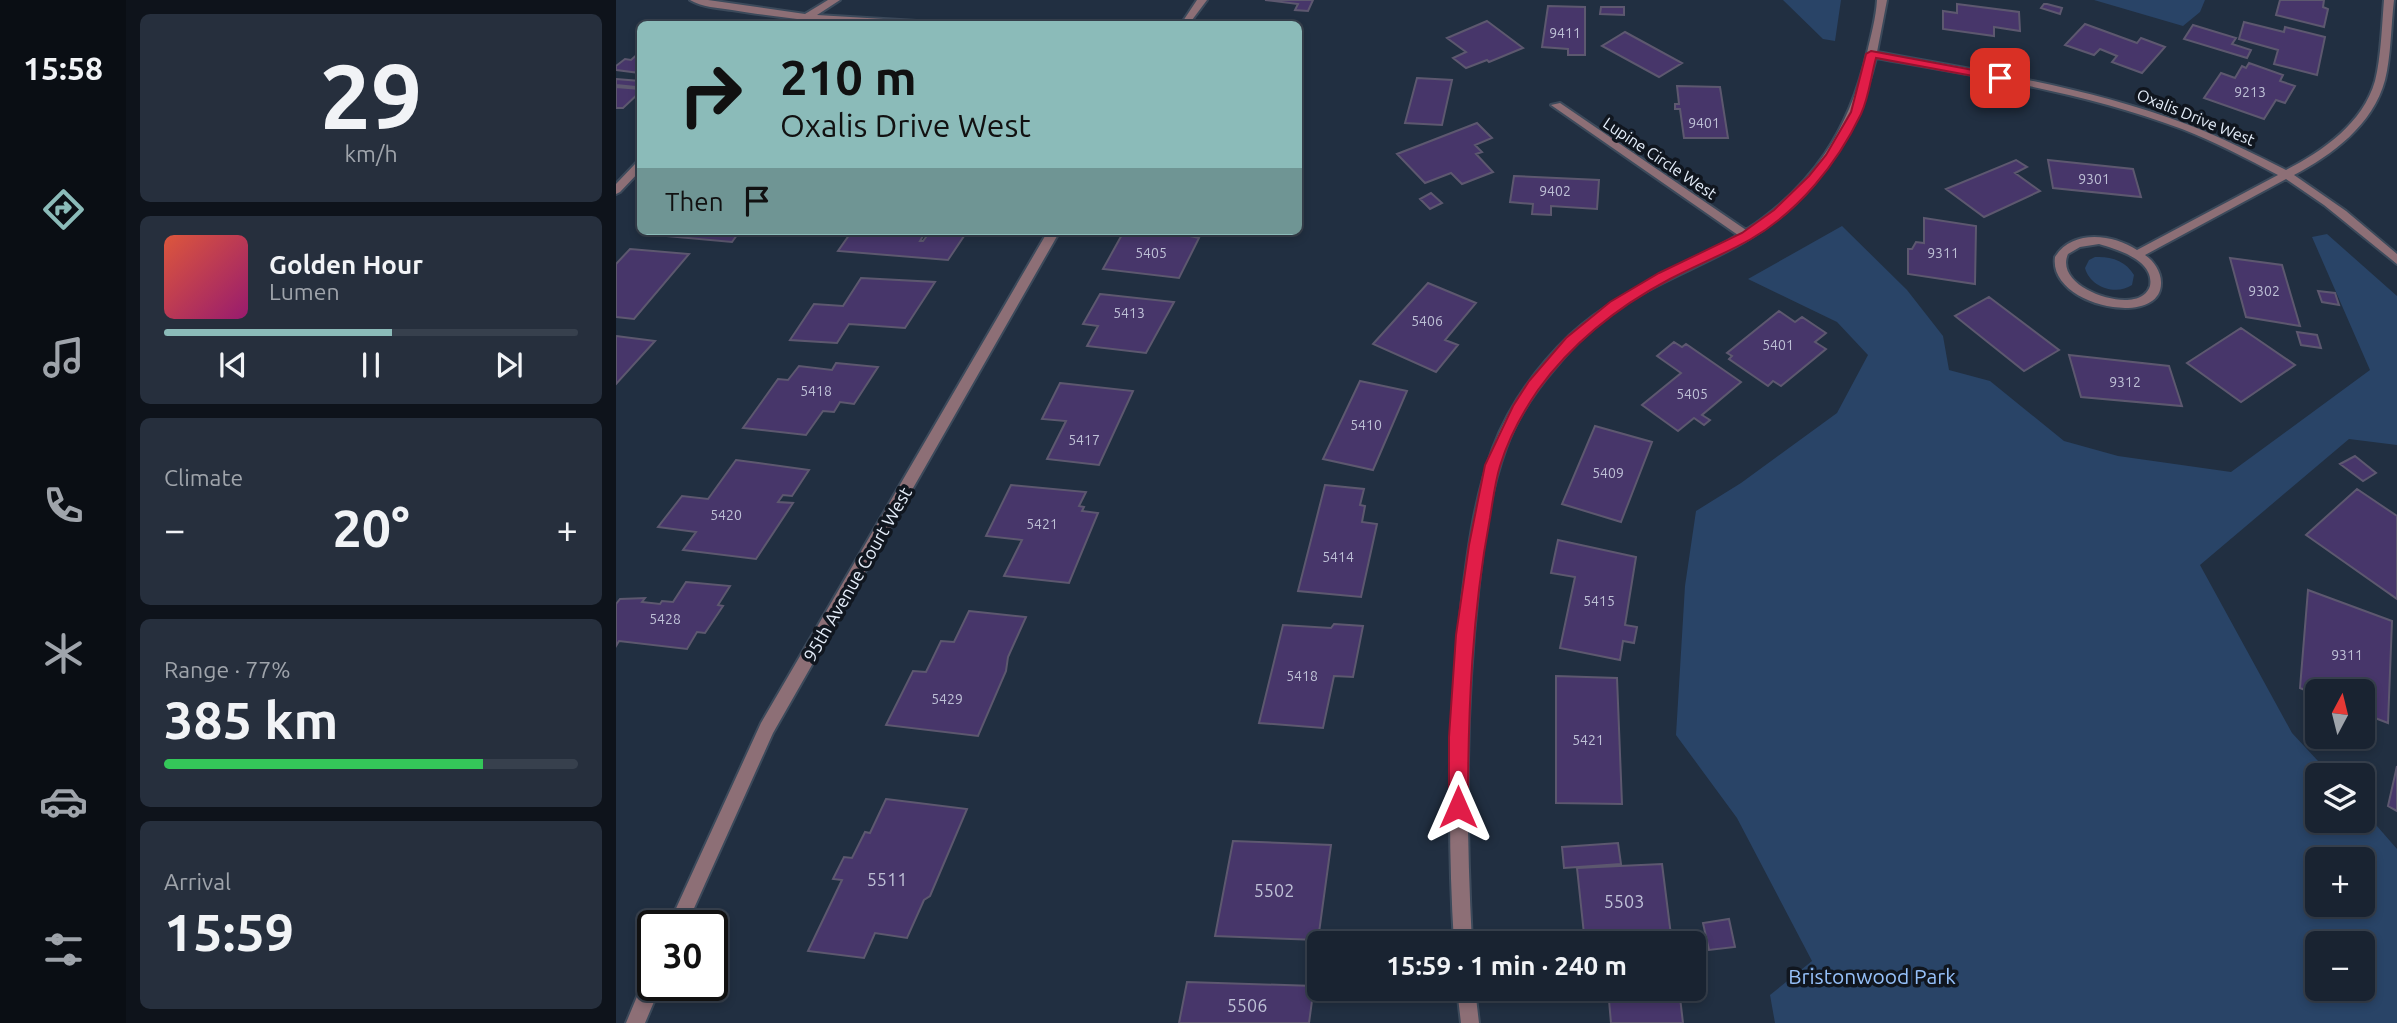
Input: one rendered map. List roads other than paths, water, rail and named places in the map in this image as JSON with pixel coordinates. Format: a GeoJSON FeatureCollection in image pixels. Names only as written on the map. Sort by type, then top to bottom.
{"type":"FeatureCollection","features":[{"type":"Feature","properties":{"kind":"street"},"geometry":{"type":"LineString","coordinates":[[695,0],[747,10],[869,21]]}},
{"type":"Feature","properties":{"kind":"street"},"geometry":{"type":"LineString","coordinates":[[800,21],[835,0]]}},
{"type":"Feature","properties":{"kind":"street"},"geometry":{"type":"LineString","coordinates":[[1187,21],[1202,0]]}},
{"type":"Feature","properties":{"kind":"street"},"geometry":{"type":"LineString","coordinates":[[1462,931],[1458,827],[1459,737],[1465,635],[1477,545],[1493,465],[1528,393],[1571,342],[1615,305],[1664,276],[1747,236],[1778,213],[1813,179],[1831,157],[1856,112],[1882,0]]}},
{"type":"Feature","properties":{"kind":"street"},"geometry":{"type":"LineString","coordinates":[[2138,254],[2332,147],[2363,116],[2380,81],[2389,0]]}},
{"type":"Feature","properties":{"kind":"street","name":"Oxalis Drive West"},"geometry":{"type":"LineString","coordinates":[[1871,54],[2077,92],[2138,109],[2198,131],[2286,174],[2358,226],[2397,260]]}},
{"type":"Feature","properties":{"kind":"street","name":"Lupine Circle West"},"geometry":{"type":"LineString","coordinates":[[1556,105],[1747,236]]}},
{"type":"Feature","properties":{"kind":"street"},"geometry":{"type":"LineString","coordinates":[[616,190],[637,168]]}},
{"type":"Feature","properties":{"kind":"street","name":"95th Avenue Court West"},"geometry":{"type":"LineString","coordinates":[[684,910],[768,729],[1052,235]]}},
{"type":"Feature","properties":{"kind":"street"},"geometry":{"type":"LineString","coordinates":[[2084,241],[2115,243],[2138,254],[2153,268],[2158,288],[2143,302],[2130,304],[2107,302],[2083,293],[2062,272],[2060,261],[2063,252],[2071,245],[2084,241]]}},
{"type":"Feature","properties":{"kind":"street"},"geometry":{"type":"LineString","coordinates":[[635,1023],[645,1001]]}},
{"type":"Feature","properties":{"kind":"street"},"geometry":{"type":"LineString","coordinates":[[1467,1001],[1469,1023]]}},
{"type":"Feature","properties":{"kind":"park label","name":"Bristonwood Park"},"geometry":{"type":"Point","coordinates":[1872,976]}}]}
